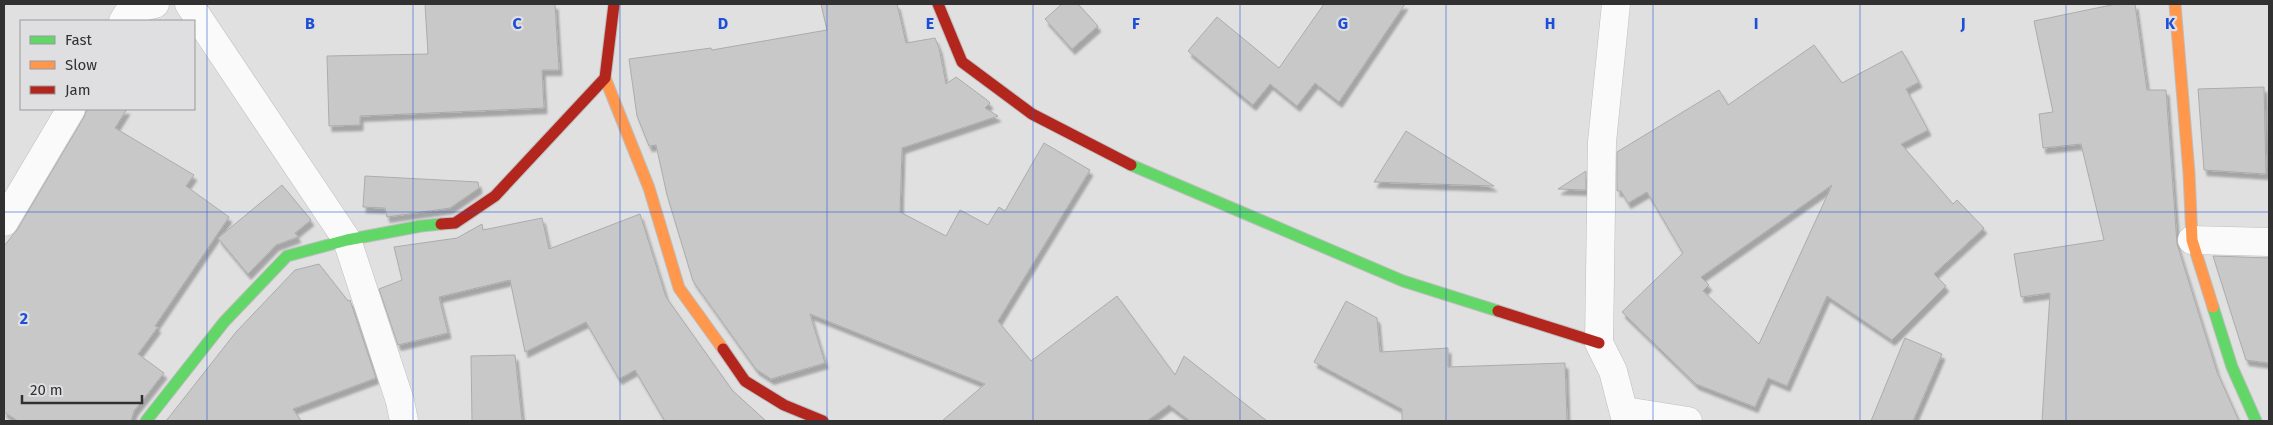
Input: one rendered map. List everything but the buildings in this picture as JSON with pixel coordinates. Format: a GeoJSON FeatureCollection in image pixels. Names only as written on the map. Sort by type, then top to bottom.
{"type":"FeatureCollection","features":[{"type":"Feature","properties":{"kind":"street"},"geometry":{"type":"LineString","coordinates":[[124,20],[130,10],[155,4]]}},
{"type":"Feature","properties":{"kind":"street"},"geometry":{"type":"LineString","coordinates":[[189,4],[347,240],[400,401],[404,421]]}},
{"type":"Feature","properties":{"kind":"street"},"geometry":{"type":"LineString","coordinates":[[614,4],[605,78],[649,188],[679,288],[745,381],[784,405],[823,421]]}},
{"type":"Feature","properties":{"kind":"street"},"geometry":{"type":"LineString","coordinates":[[938,4],[962,62],[1032,114],[1138,168],[1403,282],[1599,343]]}},
{"type":"Feature","properties":{"kind":"street"},"geometry":{"type":"LineString","coordinates":[[1616,4],[1602,142],[1599,343],[1613,371],[1626,416],[1688,421]]}},
{"type":"Feature","properties":{"kind":"street"},"geometry":{"type":"LineString","coordinates":[[2175,4],[2189,173],[2192,240],[2232,367],[2256,421]]}},
{"type":"Feature","properties":{"kind":"street"},"geometry":{"type":"LineString","coordinates":[[146,421],[224,322],[288,256],[347,240],[421,226],[455,223],[496,196],[605,78]]}},
{"type":"Feature","properties":{"kind":"street"},"geometry":{"type":"LineString","coordinates":[[4,222],[70,110]]}},
{"type":"Feature","properties":{"kind":"street"},"geometry":{"type":"LineString","coordinates":[[2192,240],[2269,242]]}},
{"type":"Feature","properties":{"kind":"traffic: fast"},"geometry":{"type":"LineString","coordinates":[[1131,165],[1403,281],[1498,311]]}},
{"type":"Feature","properties":{"kind":"traffic: fast"},"geometry":{"type":"LineString","coordinates":[[146,421],[224,322],[287,256],[347,240],[441,224]]}},
{"type":"Feature","properties":{"kind":"traffic: fast"},"geometry":{"type":"LineString","coordinates":[[2213,307],[2232,367],[2256,421]]}},
{"type":"Feature","properties":{"kind":"traffic: slow"},"geometry":{"type":"LineString","coordinates":[[2175,4],[2189,173],[2192,240],[2213,307]]}},
{"type":"Feature","properties":{"kind":"traffic: slow"},"geometry":{"type":"LineString","coordinates":[[605,78],[649,188],[679,288],[723,349]]}},
{"type":"Feature","properties":{"kind":"traffic: jam"},"geometry":{"type":"LineString","coordinates":[[441,224],[455,223],[495,196],[605,78],[614,4]]}},
{"type":"Feature","properties":{"kind":"traffic: jam"},"geometry":{"type":"LineString","coordinates":[[938,4],[962,62],[1032,114],[1131,165]]}},
{"type":"Feature","properties":{"kind":"traffic: jam"},"geometry":{"type":"LineString","coordinates":[[1498,311],[1599,343]]}},
{"type":"Feature","properties":{"kind":"traffic: jam"},"geometry":{"type":"LineString","coordinates":[[723,349],[745,381],[784,405],[823,421]]}}]}
